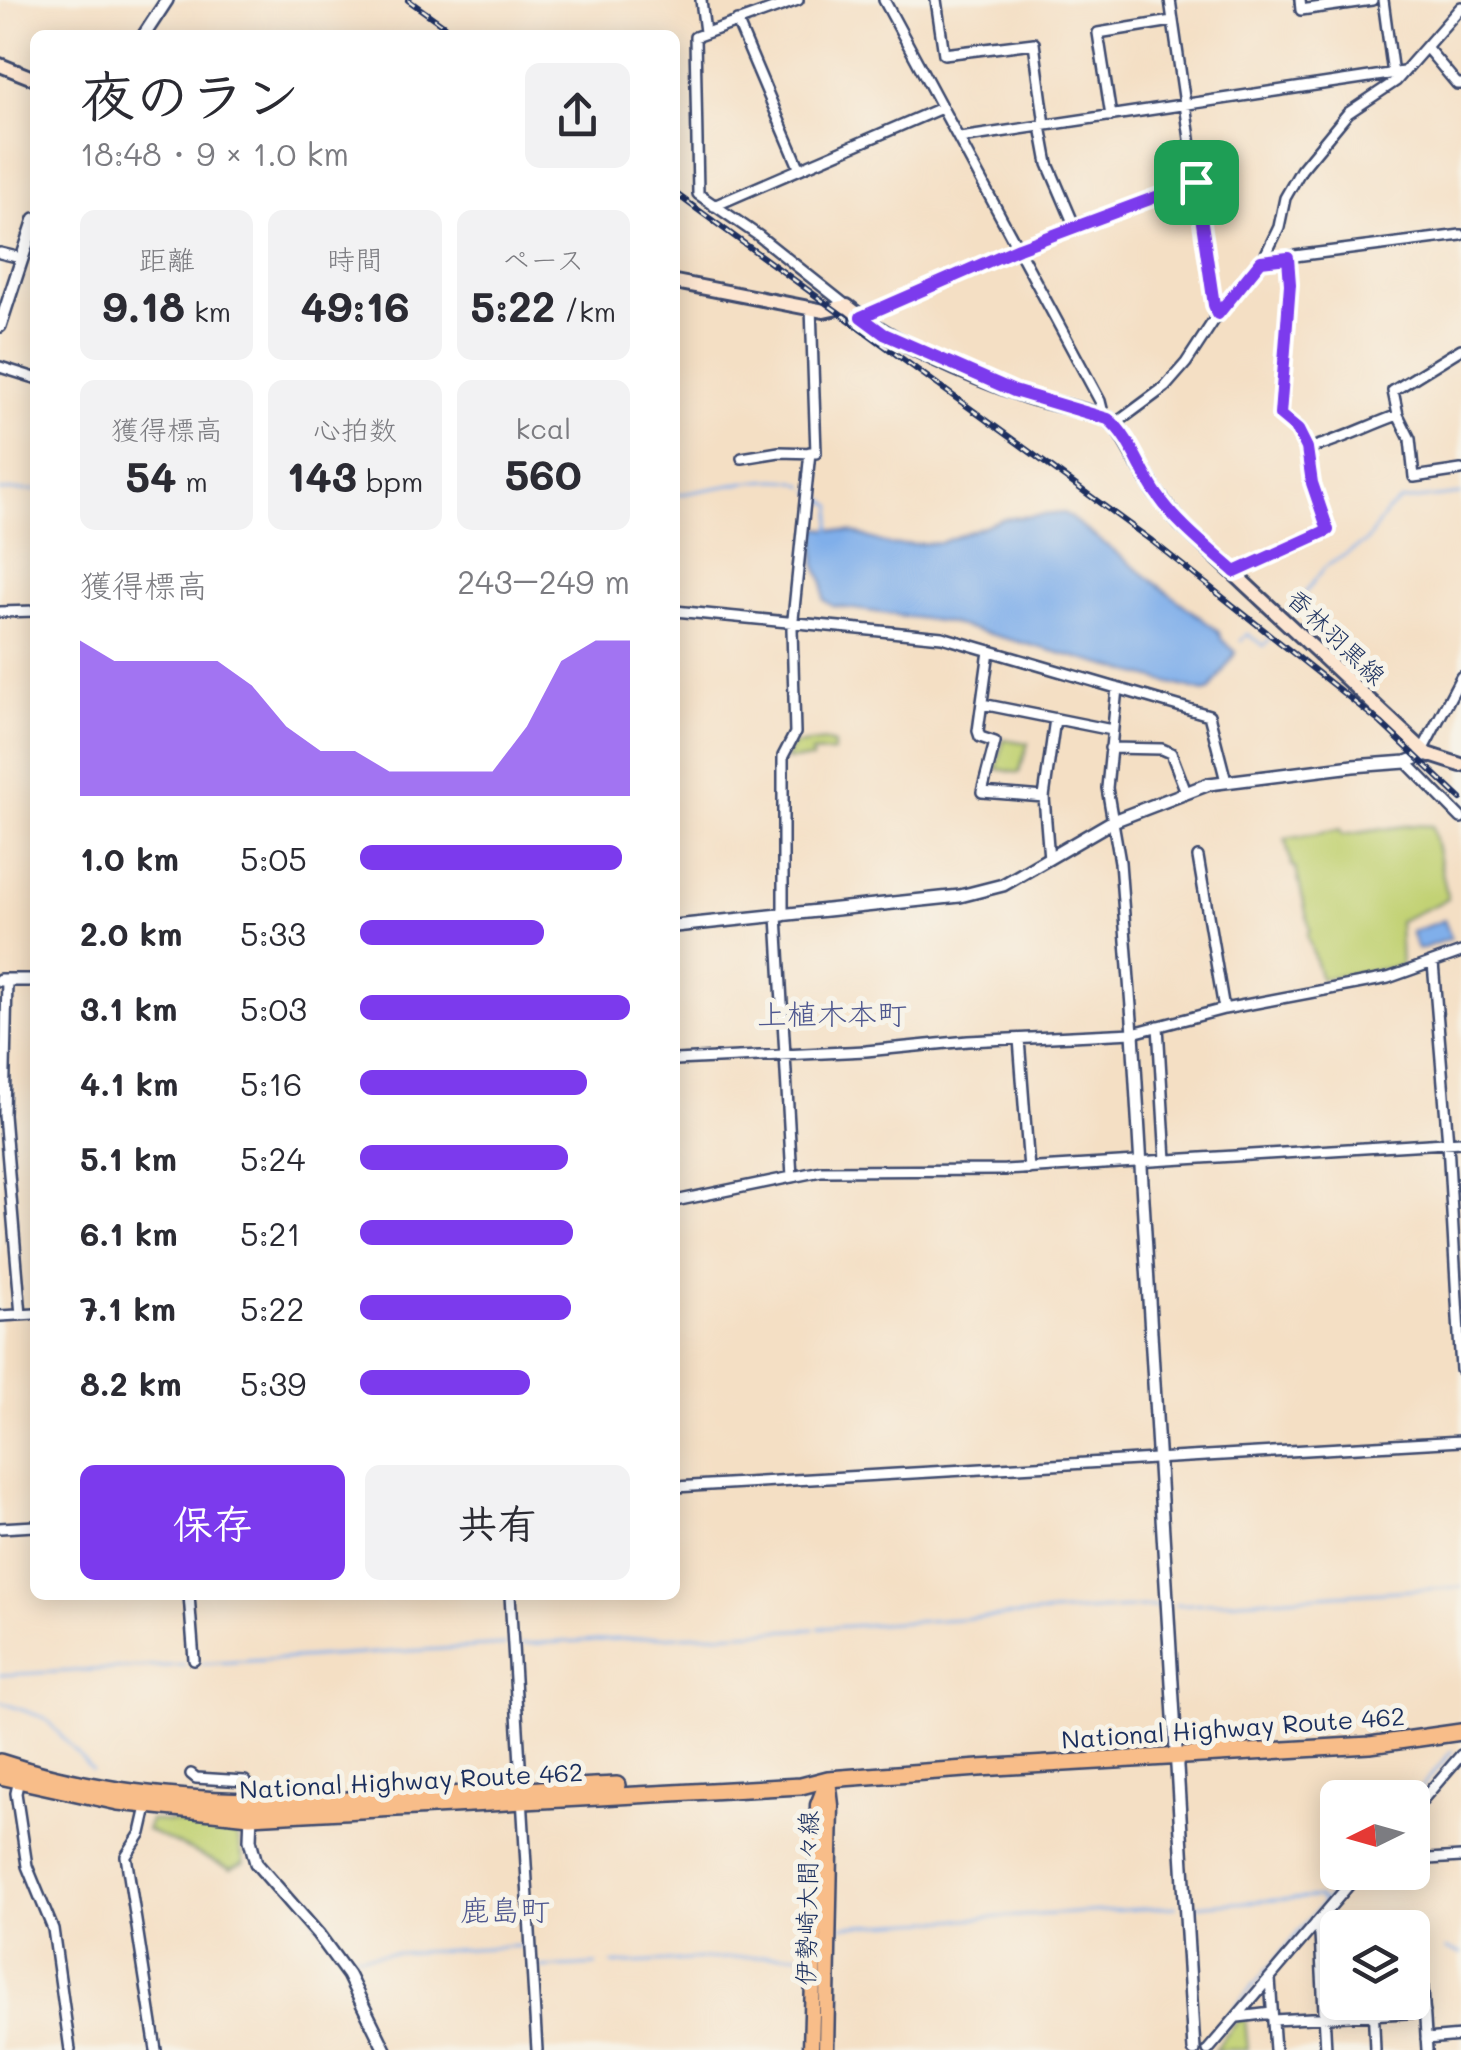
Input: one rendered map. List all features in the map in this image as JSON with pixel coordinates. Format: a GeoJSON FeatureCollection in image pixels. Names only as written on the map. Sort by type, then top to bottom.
{"type":"FeatureCollection","features":[{"type":"Feature","properties":{"kind":"highway","name":"National Highway Route 462"},"geometry":{"type":"LineString","coordinates":[[0,1776],[147,1807],[251,1809],[801,1786],[828,1779],[1384,1744],[1461,1732]]}},
{"type":"Feature","properties":{"kind":"highway","name":"National Highway Route 462"},"geometry":{"type":"LineString","coordinates":[[0,1762],[83,1783],[251,1809]]}},
{"type":"Feature","properties":{"kind":"main road"},"geometry":{"type":"LineString","coordinates":[[0,64],[30,77]]}},
{"type":"Feature","properties":{"kind":"main road"},"geometry":{"type":"LineString","coordinates":[[680,283],[828,312],[846,306],[884,334],[1014,391],[1110,420]]}},
{"type":"Feature","properties":{"kind":"main road","name":"香林羽黒線"},"geometry":{"type":"LineString","coordinates":[[1110,420],[1172,514],[1425,752],[1461,765]]}},
{"type":"Feature","properties":{"kind":"main road","name":"伊勢崎大間々線"},"geometry":{"type":"LineString","coordinates":[[812,2050],[818,1805],[828,1779]]}},
{"type":"Feature","properties":{"kind":"main road","name":"伊勢崎大間々線"},"geometry":{"type":"LineString","coordinates":[[826,2050],[832,1805],[828,1779]]}},
{"type":"Feature","properties":{"kind":"street"},"geometry":{"type":"LineString","coordinates":[[147,30],[167,0]]}},
{"type":"Feature","properties":{"kind":"street"},"geometry":{"type":"LineString","coordinates":[[701,0],[705,32]]}},
{"type":"Feature","properties":{"kind":"street"},"geometry":{"type":"LineString","coordinates":[[798,0],[695,37],[698,194],[759,236],[846,306]]}},
{"type":"Feature","properties":{"kind":"street"},"geometry":{"type":"LineString","coordinates":[[884,0],[1110,420],[1165,386],[1186,363],[1218,314],[1263,260],[1279,227],[1285,198],[1301,170],[1348,114],[1396,81],[1398,73],[1382,0]]}},
{"type":"Feature","properties":{"kind":"street"},"geometry":{"type":"LineString","coordinates":[[936,0],[944,54],[1034,43],[1048,164],[1075,227]]}},
{"type":"Feature","properties":{"kind":"street"},"geometry":{"type":"LineString","coordinates":[[1170,0],[1218,314]]}},
{"type":"Feature","properties":{"kind":"street"},"geometry":{"type":"LineString","coordinates":[[1300,0],[1301,10],[1372,0]]}},
{"type":"Feature","properties":{"kind":"street"},"geometry":{"type":"LineString","coordinates":[[960,138],[1398,73],[1461,7]]}},
{"type":"Feature","properties":{"kind":"street"},"geometry":{"type":"LineString","coordinates":[[737,21],[800,167]]}},
{"type":"Feature","properties":{"kind":"street"},"geometry":{"type":"LineString","coordinates":[[1111,116],[1098,33],[1172,22]]}},
{"type":"Feature","properties":{"kind":"street"},"geometry":{"type":"LineString","coordinates":[[1426,47],[1461,84]]}},
{"type":"Feature","properties":{"kind":"street"},"geometry":{"type":"LineString","coordinates":[[714,206],[941,108]]}},
{"type":"Feature","properties":{"kind":"street"},"geometry":{"type":"LineString","coordinates":[[861,317],[1019,248],[1196,182]]}},
{"type":"Feature","properties":{"kind":"street"},"geometry":{"type":"LineString","coordinates":[[0,326],[30,232]]}},
{"type":"Feature","properties":{"kind":"street"},"geometry":{"type":"LineString","coordinates":[[1263,260],[1461,235]]}},
{"type":"Feature","properties":{"kind":"street"},"geometry":{"type":"LineString","coordinates":[[0,253],[21,258]]}},
{"type":"Feature","properties":{"kind":"street"},"geometry":{"type":"LineString","coordinates":[[1235,572],[1328,530],[1312,483],[1307,448],[1298,430],[1280,415],[1290,284],[1288,258]]}},
{"type":"Feature","properties":{"kind":"street"},"geometry":{"type":"LineString","coordinates":[[742,458],[816,452],[811,307]]}},
{"type":"Feature","properties":{"kind":"street"},"geometry":{"type":"LineString","coordinates":[[1461,350],[1393,390],[1398,415],[1410,439],[1414,477],[1461,470]]}},
{"type":"Feature","properties":{"kind":"street"},"geometry":{"type":"LineString","coordinates":[[0,367],[30,376]]}},
{"type":"Feature","properties":{"kind":"street"},"geometry":{"type":"LineString","coordinates":[[1307,448],[1337,441],[1348,433],[1398,415]]}},
{"type":"Feature","properties":{"kind":"street"},"geometry":{"type":"LineString","coordinates":[[792,1178],[780,916],[784,756],[796,733],[792,622],[810,452]]}},
{"type":"Feature","properties":{"kind":"street"},"geometry":{"type":"LineString","coordinates":[[0,612],[30,610]]}},
{"type":"Feature","properties":{"kind":"street"},"geometry":{"type":"LineString","coordinates":[[680,611],[942,637],[1209,715],[1226,781]]}},
{"type":"Feature","properties":{"kind":"street"},"geometry":{"type":"LineString","coordinates":[[989,651],[978,731],[980,736],[995,742],[982,792],[1044,798]]}},
{"type":"Feature","properties":{"kind":"street"},"geometry":{"type":"LineString","coordinates":[[680,926],[960,896],[1002,886],[1113,820],[1186,792],[1226,781],[1406,762],[1425,752],[1461,677]]}},
{"type":"Feature","properties":{"kind":"street"},"geometry":{"type":"LineString","coordinates":[[1116,688],[1107,788],[1120,862],[1142,1162],[1194,2050]]}},
{"type":"Feature","properties":{"kind":"street"},"geometry":{"type":"LineString","coordinates":[[982,704],[1112,730]]}},
{"type":"Feature","properties":{"kind":"street"},"geometry":{"type":"LineString","coordinates":[[1049,859],[1044,798],[1054,719]]}},
{"type":"Feature","properties":{"kind":"street"},"geometry":{"type":"LineString","coordinates":[[1110,748],[1172,753],[1186,792]]}},
{"type":"Feature","properties":{"kind":"street"},"geometry":{"type":"LineString","coordinates":[[1406,762],[1461,818]]}},
{"type":"Feature","properties":{"kind":"street"},"geometry":{"type":"LineString","coordinates":[[1198,857],[1224,1009]]}},
{"type":"Feature","properties":{"kind":"street"},"geometry":{"type":"LineString","coordinates":[[680,1060],[866,1052],[1133,1033],[1224,1009],[1388,978],[1461,952]]}},
{"type":"Feature","properties":{"kind":"street"},"geometry":{"type":"LineString","coordinates":[[1432,963],[1448,1143],[1461,1370]]}},
{"type":"Feature","properties":{"kind":"street"},"geometry":{"type":"LineString","coordinates":[[20,1315],[4,1116],[4,980],[30,980]]}},
{"type":"Feature","properties":{"kind":"street"},"geometry":{"type":"LineString","coordinates":[[1158,1026],[1166,1160]]}},
{"type":"Feature","properties":{"kind":"street"},"geometry":{"type":"LineString","coordinates":[[1020,1039],[1030,1168]]}},
{"type":"Feature","properties":{"kind":"street"},"geometry":{"type":"LineString","coordinates":[[680,1201],[820,1172],[1030,1168],[1461,1142]]}},
{"type":"Feature","properties":{"kind":"street"},"geometry":{"type":"LineString","coordinates":[[0,1316],[30,1314]]}},
{"type":"Feature","properties":{"kind":"street"},"geometry":{"type":"LineString","coordinates":[[680,1487],[1461,1441]]}},
{"type":"Feature","properties":{"kind":"street"},"geometry":{"type":"LineString","coordinates":[[0,1528],[30,1526]]}},
{"type":"Feature","properties":{"kind":"street"},"geometry":{"type":"LineString","coordinates":[[189,1600],[194,1660]]}},
{"type":"Feature","properties":{"kind":"street"},"geometry":{"type":"LineString","coordinates":[[510,1600],[537,2050]]}},
{"type":"Feature","properties":{"kind":"street"},"geometry":{"type":"LineString","coordinates":[[1430,1791],[1461,1755]]}},
{"type":"Feature","properties":{"kind":"street"},"geometry":{"type":"LineString","coordinates":[[191,1774],[196,1778],[244,1781],[251,1788],[250,1840],[256,1863],[348,1975],[385,2050]]}},
{"type":"Feature","properties":{"kind":"street"},"geometry":{"type":"LineString","coordinates":[[18,1780],[16,1793],[27,1866],[53,1929],[70,2050]]}},
{"type":"Feature","properties":{"kind":"street"},"geometry":{"type":"LineString","coordinates":[[147,1807],[142,1833],[126,1856],[156,2050]]}},
{"type":"Feature","properties":{"kind":"street"},"geometry":{"type":"LineString","coordinates":[[1430,1859],[1461,1858]]}},
{"type":"Feature","properties":{"kind":"street"},"geometry":{"type":"LineString","coordinates":[[1208,2050],[1344,1890]]}},
{"type":"Feature","properties":{"kind":"street"},"geometry":{"type":"LineString","coordinates":[[1316,1923],[1320,1923]]}},
{"type":"Feature","properties":{"kind":"street"},"geometry":{"type":"LineString","coordinates":[[1316,1923],[1320,1934]]}},
{"type":"Feature","properties":{"kind":"street"},"geometry":{"type":"LineString","coordinates":[[1270,1979],[1275,2050]]}},
{"type":"Feature","properties":{"kind":"street"},"geometry":{"type":"LineString","coordinates":[[1238,2016],[1320,2018]]}},
{"type":"Feature","properties":{"kind":"street"},"geometry":{"type":"LineString","coordinates":[[1325,2020],[1326,2050]]}},
{"type":"Feature","properties":{"kind":"street"},"geometry":{"type":"LineString","coordinates":[[1373,2020],[1376,2050]]}},
{"type":"Feature","properties":{"kind":"street"},"geometry":{"type":"LineString","coordinates":[[1425,2020],[1427,2045],[1461,2036]]}},
{"type":"Feature","properties":{"kind":"green space"},"geometry":{"type":"Polygon","coordinates":[[[1004,739],[1028,743],[1019,773],[997,769],[1004,739]]]}},
{"type":"Feature","properties":{"kind":"green space"},"geometry":{"type":"Polygon","coordinates":[[[825,741],[834,744],[834,752],[812,753],[812,759],[786,760],[793,745],[825,741]]]}},
{"type":"Feature","properties":{"kind":"green space"},"geometry":{"type":"Polygon","coordinates":[[[1432,826],[1448,899],[1399,921],[1401,966],[1321,979],[1307,935],[1310,930],[1296,869],[1285,839],[1432,826]]]}},
{"type":"Feature","properties":{"kind":"green space"},"geometry":{"type":"Polygon","coordinates":[[[150,1820],[228,1827],[238,1838],[244,1863],[231,1869],[146,1830],[150,1820]]]}},
{"type":"Feature","properties":{"kind":"green space"},"geometry":{"type":"Polygon","coordinates":[[[1245,2018],[1248,2050],[1214,2050],[1240,2019],[1245,2018]]]}},
{"type":"Feature","properties":{"kind":"water"},"geometry":{"type":"Polygon","coordinates":[[[1064,513],[1218,631],[1236,652],[1210,690],[1204,692],[945,622],[833,606],[824,600],[823,581],[815,564],[817,528],[852,532],[890,545],[940,543],[1002,519],[1064,513]]]}},
{"type":"Feature","properties":{"kind":"water"},"geometry":{"type":"Polygon","coordinates":[[[1444,920],[1451,938],[1418,950],[1411,932],[1444,920]]]}},
{"type":"Feature","properties":{"kind":"waterway"},"geometry":{"type":"LineString","coordinates":[[680,494],[762,481],[805,486]]}},
{"type":"Feature","properties":{"kind":"waterway"},"geometry":{"type":"LineString","coordinates":[[0,491],[30,490]]}},
{"type":"Feature","properties":{"kind":"waterway"},"geometry":{"type":"LineString","coordinates":[[811,491],[833,506],[830,531]]}},
{"type":"Feature","properties":{"kind":"waterway"},"geometry":{"type":"LineString","coordinates":[[1290,612],[1325,567],[1366,542],[1387,511],[1401,501],[1461,494]]}},
{"type":"Feature","properties":{"kind":"waterway"},"geometry":{"type":"LineString","coordinates":[[1241,641],[1247,634],[1264,646],[1270,639]]}},
{"type":"Feature","properties":{"kind":"waterway"},"geometry":{"type":"LineString","coordinates":[[1175,1605],[1461,1587]]}},
{"type":"Feature","properties":{"kind":"waterway"},"geometry":{"type":"LineString","coordinates":[[819,1628],[1158,1606]]}},
{"type":"Feature","properties":{"kind":"waterway"},"geometry":{"type":"LineString","coordinates":[[522,1644],[814,1629]]}},
{"type":"Feature","properties":{"kind":"waterway"},"geometry":{"type":"LineString","coordinates":[[201,1664],[505,1645]]}},
{"type":"Feature","properties":{"kind":"waterway"},"geometry":{"type":"LineString","coordinates":[[0,1675],[185,1665]]}},
{"type":"Feature","properties":{"kind":"waterway"},"geometry":{"type":"LineString","coordinates":[[0,1702],[45,1718],[92,1770]]}},
{"type":"Feature","properties":{"kind":"waterway"},"geometry":{"type":"LineString","coordinates":[[1427,1780],[1452,1751]]}},
{"type":"Feature","properties":{"kind":"waterway"},"geometry":{"type":"LineString","coordinates":[[1203,2046],[1334,1890]]}},
{"type":"Feature","properties":{"kind":"waterway"},"geometry":{"type":"LineString","coordinates":[[1191,1906],[1318,1897],[1323,1902]]}},
{"type":"Feature","properties":{"kind":"waterway"},"geometry":{"type":"LineString","coordinates":[[842,1926],[1176,1907]]}},
{"type":"Feature","properties":{"kind":"waterway"},"geometry":{"type":"LineString","coordinates":[[314,1919],[347,1956],[522,1946]]}},
{"type":"Feature","properties":{"kind":"waterway"},"geometry":{"type":"LineString","coordinates":[[1446,1949],[1461,1953]]}},
{"type":"Feature","properties":{"kind":"waterway"},"geometry":{"type":"LineString","coordinates":[[612,1964],[799,1954]]}},
{"type":"Feature","properties":{"kind":"waterway"},"geometry":{"type":"LineString","coordinates":[[540,1968],[596,1965]]}},
{"type":"Feature","properties":{"kind":"railway"},"geometry":{"type":"LineString","coordinates":[[408,0],[450,30]]}},
{"type":"Feature","properties":{"kind":"railway"},"geometry":{"type":"LineString","coordinates":[[680,197],[1152,541],[1381,723],[1461,799]]}},
{"type":"Feature","properties":{"kind":"district","name":"上植木本町"},"geometry":{"type":"Point","coordinates":[832,1013]}},
{"type":"Feature","properties":{"kind":"district","name":"鹿島町"},"geometry":{"type":"Point","coordinates":[505,1909]}},
{"type":"Feature","properties":{"kind":"route"},"geometry":{"type":"LineString","coordinates":[[1196,182],[1218,314],[1261,261],[1288,258],[1290,284],[1280,415],[1298,430],[1307,448],[1312,483],[1328,530],[1235,572],[1172,514],[1144,476],[1118,428],[1108,419],[1014,391],[884,334],[861,317],[1019,248],[1196,182]]}}]}
